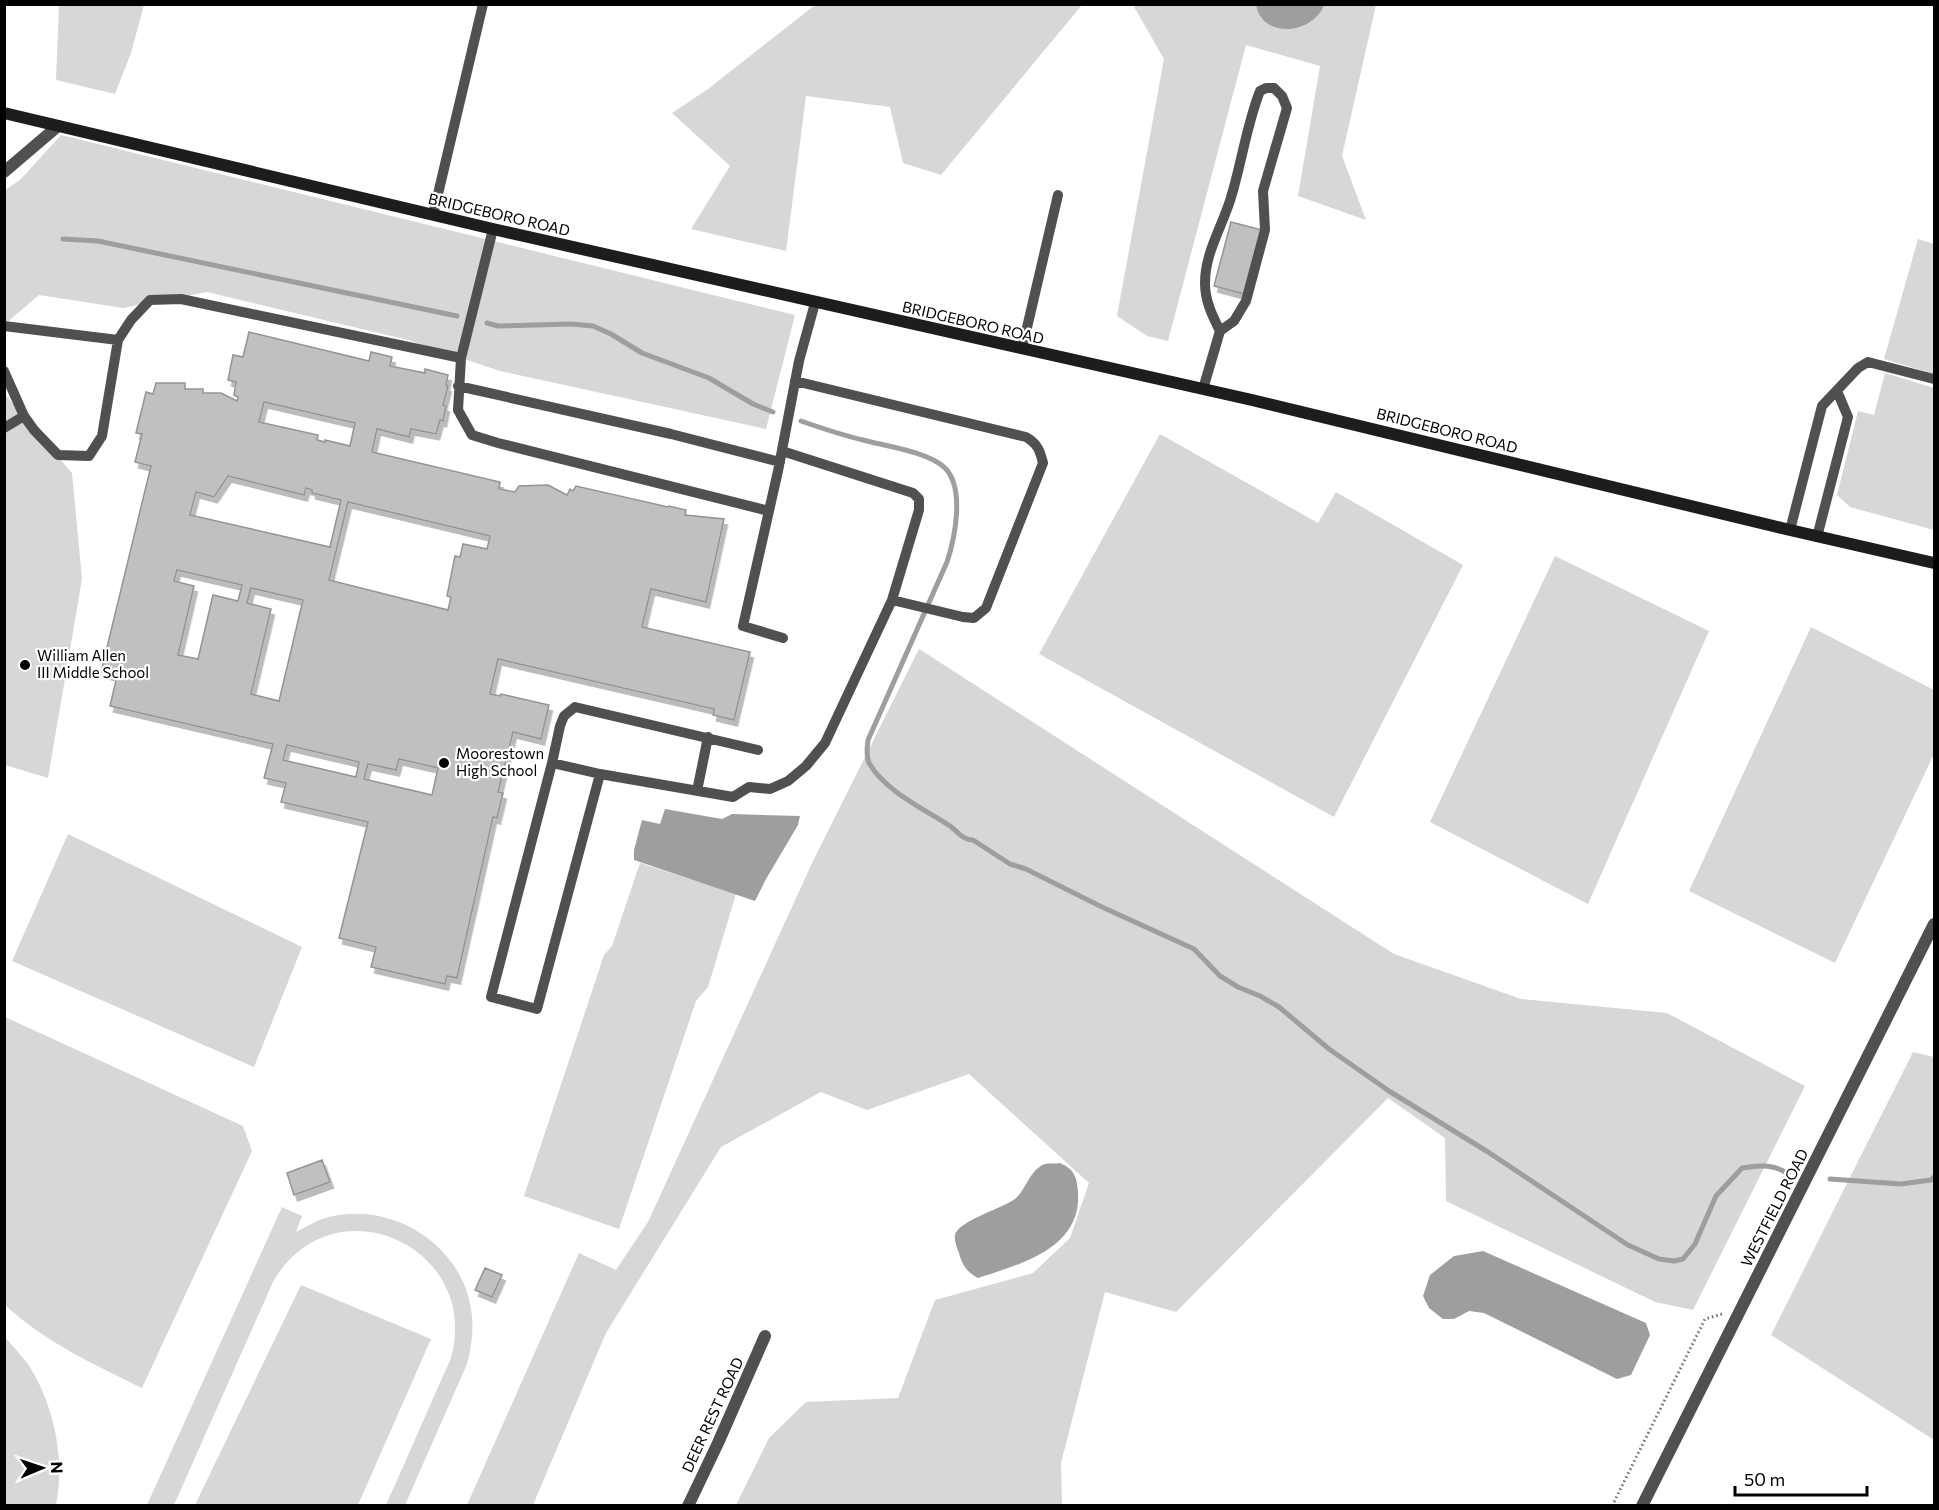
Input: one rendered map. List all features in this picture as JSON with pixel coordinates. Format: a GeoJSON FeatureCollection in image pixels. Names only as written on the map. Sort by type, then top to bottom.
{"type":"FeatureCollection","features":[{"type":"Feature","properties":{"kind":"main road","name":"BRIDGEBORO ROAD"},"geometry":{"type":"LineString","coordinates":[[4,113],[493,230],[1203,389],[1935,564]]}},
{"type":"Feature","properties":{"kind":"street"},"geometry":{"type":"LineString","coordinates":[[4,172],[58,126]]}},
{"type":"Feature","properties":{"kind":"street","name":"WESTFIELD ROAD"},"geometry":{"type":"LineString","coordinates":[[1642,1506],[1935,924]]}},
{"type":"Feature","properties":{"kind":"street","name":"DEER REST ROAD"},"geometry":{"type":"LineString","coordinates":[[688,1506],[765,1336]]}},
{"type":"Feature","properties":{"kind":"lane"},"geometry":{"type":"LineString","coordinates":[[433,215],[483,4]]}},
{"type":"Feature","properties":{"kind":"lane"},"geometry":{"type":"LineString","coordinates":[[1203,389],[1220,331],[1234,321],[1246,301],[1265,230],[1263,190],[1287,108],[1282,96],[1270,87],[1260,91],[1254,107],[1232,197],[1214,239],[1205,272],[1206,299],[1220,331]]}},
{"type":"Feature","properties":{"kind":"lane"},"geometry":{"type":"LineString","coordinates":[[1022,349],[1058,195]]}},
{"type":"Feature","properties":{"kind":"lane"},"geometry":{"type":"LineString","coordinates":[[493,230],[461,358],[458,386],[458,410],[472,435],[769,511]]}},
{"type":"Feature","properties":{"kind":"lane"},"geometry":{"type":"LineString","coordinates":[[4,370],[24,416],[58,455],[89,456],[102,436],[118,340],[131,320],[150,300],[181,299],[461,358]]}},
{"type":"Feature","properties":{"kind":"lane"},"geometry":{"type":"LineString","coordinates":[[783,638],[743,626],[781,457],[799,361],[815,303]]}},
{"type":"Feature","properties":{"kind":"lane"},"geometry":{"type":"LineString","coordinates":[[4,326],[118,340]]}},
{"type":"Feature","properties":{"kind":"lane"},"geometry":{"type":"LineString","coordinates":[[1790,531],[1822,406],[1858,368],[1868,362],[1935,380]]}},
{"type":"Feature","properties":{"kind":"lane"},"geometry":{"type":"LineString","coordinates":[[795,381],[1026,437],[1036,443],[1041,451],[1043,463],[986,608],[974,618],[892,600]]}},
{"type":"Feature","properties":{"kind":"lane"},"geometry":{"type":"LineString","coordinates":[[458,386],[781,457],[913,493],[919,500],[919,510],[892,600],[825,743],[806,766],[788,781],[770,789],[749,787],[733,797],[600,774],[552,763]]}},
{"type":"Feature","properties":{"kind":"lane"},"geometry":{"type":"LineString","coordinates":[[1817,537],[1848,417],[1837,391]]}},
{"type":"Feature","properties":{"kind":"lane"},"geometry":{"type":"LineString","coordinates":[[4,428],[24,416]]}},
{"type":"Feature","properties":{"kind":"lane"},"geometry":{"type":"LineString","coordinates":[[600,774],[537,1009],[491,997],[564,716],[575,707],[758,750]]}},
{"type":"Feature","properties":{"kind":"lane"},"geometry":{"type":"LineString","coordinates":[[697,791],[708,737]]}},
{"type":"Feature","properties":{"kind":"path"},"geometry":{"type":"LineString","coordinates":[[1611,1506],[1705,1319]]}},
{"type":"Feature","properties":{"kind":"shaded area"},"geometry":{"type":"Polygon","coordinates":[[[1256,4],[1324,5],[1310,22],[1288,29],[1268,24],[1260,16],[1256,4]]]}},
{"type":"Feature","properties":{"kind":"shaded area"},"geometry":{"type":"Polygon","coordinates":[[[59,5],[144,5],[131,53],[115,94],[56,80],[59,5]]]}},
{"type":"Feature","properties":{"kind":"shaded area"},"geometry":{"type":"Polygon","coordinates":[[[815,5],[1082,5],[941,175],[903,163],[890,107],[806,96],[786,251],[691,229],[730,166],[672,113],[708,89],[815,5]]]}},
{"type":"Feature","properties":{"kind":"shaded area"},"geometry":{"type":"Polygon","coordinates":[[[1133,5],[1376,5],[1342,156],[1366,220],[1298,196],[1320,66],[1246,45],[1168,341],[1147,336],[1117,316],[1164,59],[1133,5]]]}},
{"type":"Feature","properties":{"kind":"shaded area"},"geometry":{"type":"Polygon","coordinates":[[[61,135],[795,315],[766,429],[500,371],[408,340],[207,292],[123,308],[39,295],[5,324],[5,190],[20,180],[61,135]]]}},
{"type":"Feature","properties":{"kind":"shaded area"},"geometry":{"type":"Polygon","coordinates":[[[1918,239],[1934,244],[1934,374],[1884,359],[1918,239]]]}},
{"type":"Feature","properties":{"kind":"shaded area"},"geometry":{"type":"Polygon","coordinates":[[[1885,373],[1934,388],[1934,530],[1850,507],[1837,495],[1858,411],[1874,415],[1885,373]]]}},
{"type":"Feature","properties":{"kind":"shaded area","name":"William Allen III Middle School"},"geometry":{"type":"Polygon","coordinates":[[[4,393],[72,473],[82,579],[48,778],[5,765],[4,393]]]}},
{"type":"Feature","properties":{"kind":"shaded area"},"geometry":{"type":"Polygon","coordinates":[[[1160,434],[1318,523],[1336,492],[1463,565],[1334,817],[1039,654],[1160,434]]]}},
{"type":"Feature","properties":{"kind":"shaded area"},"geometry":{"type":"Polygon","coordinates":[[[1555,556],[1709,631],[1588,904],[1430,822],[1555,556]]]}},
{"type":"Feature","properties":{"kind":"shaded area"},"geometry":{"type":"Polygon","coordinates":[[[1811,627],[1934,690],[1934,754],[1835,963],[1689,891],[1811,627]]]}},
{"type":"Feature","properties":{"kind":"shaded area"},"geometry":{"type":"Polygon","coordinates":[[[919,649],[1394,954],[1521,999],[1667,1013],[1805,1086],[1693,1310],[1655,1302],[1446,1201],[1445,1138],[1388,1098],[1176,1312],[1105,1292],[1061,1463],[1062,1505],[736,1505],[769,1438],[806,1402],[898,1398],[935,1300],[1033,1273],[1070,1238],[1089,1183],[969,1074],[867,1110],[821,1092],[721,1147],[606,1333],[533,1505],[467,1505],[579,1253],[616,1270],[648,1222],[813,861],[919,649]]]}},
{"type":"Feature","properties":{"kind":"shaded area"},"geometry":{"type":"Polygon","coordinates":[[[665,809],[722,819],[732,814],[800,816],[798,825],[755,901],[634,860],[634,850],[642,820],[660,824],[665,809]]]}},
{"type":"Feature","properties":{"kind":"shaded area"},"geometry":{"type":"Polygon","coordinates":[[[68,834],[302,947],[254,1067],[12,961],[68,834]]]}},
{"type":"Feature","properties":{"kind":"shaded area"},"geometry":{"type":"Polygon","coordinates":[[[640,863],[736,894],[708,987],[696,1001],[619,1229],[524,1196],[604,955],[612,946],[640,863]]]}},
{"type":"Feature","properties":{"kind":"shaded area"},"geometry":{"type":"Polygon","coordinates":[[[5,1017],[243,1126],[252,1151],[142,1388],[53,1341],[5,1305],[5,1017]]]}},
{"type":"Feature","properties":{"kind":"shaded area"},"geometry":{"type":"Polygon","coordinates":[[[1913,1052],[1934,1057],[1934,1440],[1771,1335],[1913,1052]]]}},
{"type":"Feature","properties":{"kind":"shaded area"},"geometry":{"type":"Polygon","coordinates":[[[1060,1163],[1072,1171],[1076,1178],[1078,1192],[1077,1211],[1070,1227],[1059,1240],[1046,1251],[1012,1267],[978,1278],[968,1271],[963,1265],[957,1246],[955,1235],[958,1230],[972,1220],[1015,1199],[1040,1167],[1060,1163]]]}},
{"type":"Feature","properties":{"kind":"shaded area"},"geometry":{"type":"Polygon","coordinates":[[[282,1207],[302,1216],[296,1232],[325,1218],[353,1214],[376,1215],[399,1222],[420,1233],[438,1247],[453,1265],[465,1286],[472,1323],[467,1364],[405,1505],[386,1505],[451,1358],[455,1318],[445,1284],[424,1258],[396,1239],[363,1231],[330,1235],[299,1251],[273,1282],[174,1505],[147,1505],[282,1207]]]}},
{"type":"Feature","properties":{"kind":"shaded area"},"geometry":{"type":"Polygon","coordinates":[[[1483,1251],[1646,1323],[1650,1335],[1631,1375],[1617,1379],[1484,1313],[1469,1311],[1454,1319],[1443,1319],[1429,1308],[1423,1296],[1430,1275],[1454,1256],[1483,1251]]]}},
{"type":"Feature","properties":{"kind":"shaded area"},"geometry":{"type":"Polygon","coordinates":[[[301,1285],[431,1339],[358,1505],[195,1505],[301,1285]]]}},
{"type":"Feature","properties":{"kind":"shaded area"},"geometry":{"type":"Polygon","coordinates":[[[4,1336],[31,1369],[52,1418],[59,1470],[56,1505],[5,1505],[4,1336]]]}},
{"type":"Feature","properties":{"kind":"building"},"geometry":{"type":"Polygon","coordinates":[[[1231,222],[1262,230],[1244,294],[1214,286],[1231,222]]]}},
{"type":"Feature","properties":{"kind":"building","name":"Moorestown High School"},"geometry":{"type":"Polygon","coordinates":[[[249,332],[369,361],[371,352],[392,357],[390,366],[425,373],[425,369],[448,375],[443,421],[440,420],[436,434],[411,429],[409,437],[377,429],[372,452],[500,482],[499,489],[515,492],[519,486],[548,485],[567,495],[570,489],[573,491],[576,486],[686,510],[685,515],[724,519],[706,602],[651,589],[642,627],[750,652],[734,720],[713,715],[714,709],[498,659],[490,694],[500,696],[501,694],[549,705],[541,739],[513,732],[498,792],[503,793],[497,818],[493,817],[457,978],[447,976],[445,984],[371,967],[376,947],[339,938],[368,822],[281,802],[286,783],[264,778],[273,744],[110,706],[117,676],[101,672],[151,466],[135,462],[142,434],[136,433],[146,392],[153,394],[156,383],[185,383],[185,389],[203,389],[203,393],[221,393],[237,401],[238,397],[234,395],[236,382],[228,380],[233,355],[243,357],[249,332]],[[264,402],[259,422],[318,435],[317,440],[350,446],[355,423],[264,402]],[[228,476],[214,497],[196,492],[190,515],[330,547],[341,500],[312,493],[312,490],[306,488],[304,495],[228,476]],[[348,502],[329,580],[448,610],[451,597],[447,596],[455,556],[460,557],[463,544],[487,549],[490,536],[348,502]],[[177,570],[174,581],[194,586],[178,655],[198,659],[213,595],[238,601],[242,585],[177,570]],[[251,588],[247,603],[271,609],[251,694],[279,701],[303,600],[251,588]],[[287,745],[283,760],[356,777],[359,762],[287,745]],[[399,759],[396,770],[368,764],[364,779],[432,795],[438,768],[399,759]]]}},
{"type":"Feature","properties":{"kind":"building"},"geometry":{"type":"Polygon","coordinates":[[[322,1160],[330,1182],[294,1195],[287,1173],[322,1160]]]}},
{"type":"Feature","properties":{"kind":"building"},"geometry":{"type":"Polygon","coordinates":[[[485,1268],[502,1275],[492,1297],[475,1290],[485,1268]]]}},
{"type":"Feature","properties":{"kind":"waterway"},"geometry":{"type":"LineString","coordinates":[[63,239],[98,241],[457,316]]}},
{"type":"Feature","properties":{"kind":"waterway"},"geometry":{"type":"LineString","coordinates":[[487,323],[498,326],[571,324],[593,326],[642,353],[709,378],[753,404],[773,412]]}},
{"type":"Feature","properties":{"kind":"waterway"},"geometry":{"type":"LineString","coordinates":[[801,421],[929,458],[945,468],[955,488],[957,500],[955,527],[947,562],[868,740],[869,763],[895,791],[950,826],[963,837],[973,840],[1010,864],[1026,869],[1194,949],[1220,976],[1279,1007],[1329,1049],[1389,1091],[1488,1152],[1628,1245],[1659,1259],[1674,1261],[1683,1259],[1695,1244],[1716,1196],[1742,1168],[1771,1167],[1788,1174]]}},
{"type":"Feature","properties":{"kind":"waterway"},"geometry":{"type":"LineString","coordinates":[[1830,1179],[1901,1184],[1931,1180],[1934,1177]]}},
{"type":"Feature","properties":{"kind":"place","name":"William Allen III Middle School"},"geometry":{"type":"Point","coordinates":[25,665]}},
{"type":"Feature","properties":{"kind":"place","name":"Moorestown High School"},"geometry":{"type":"Point","coordinates":[444,763]}}]}
